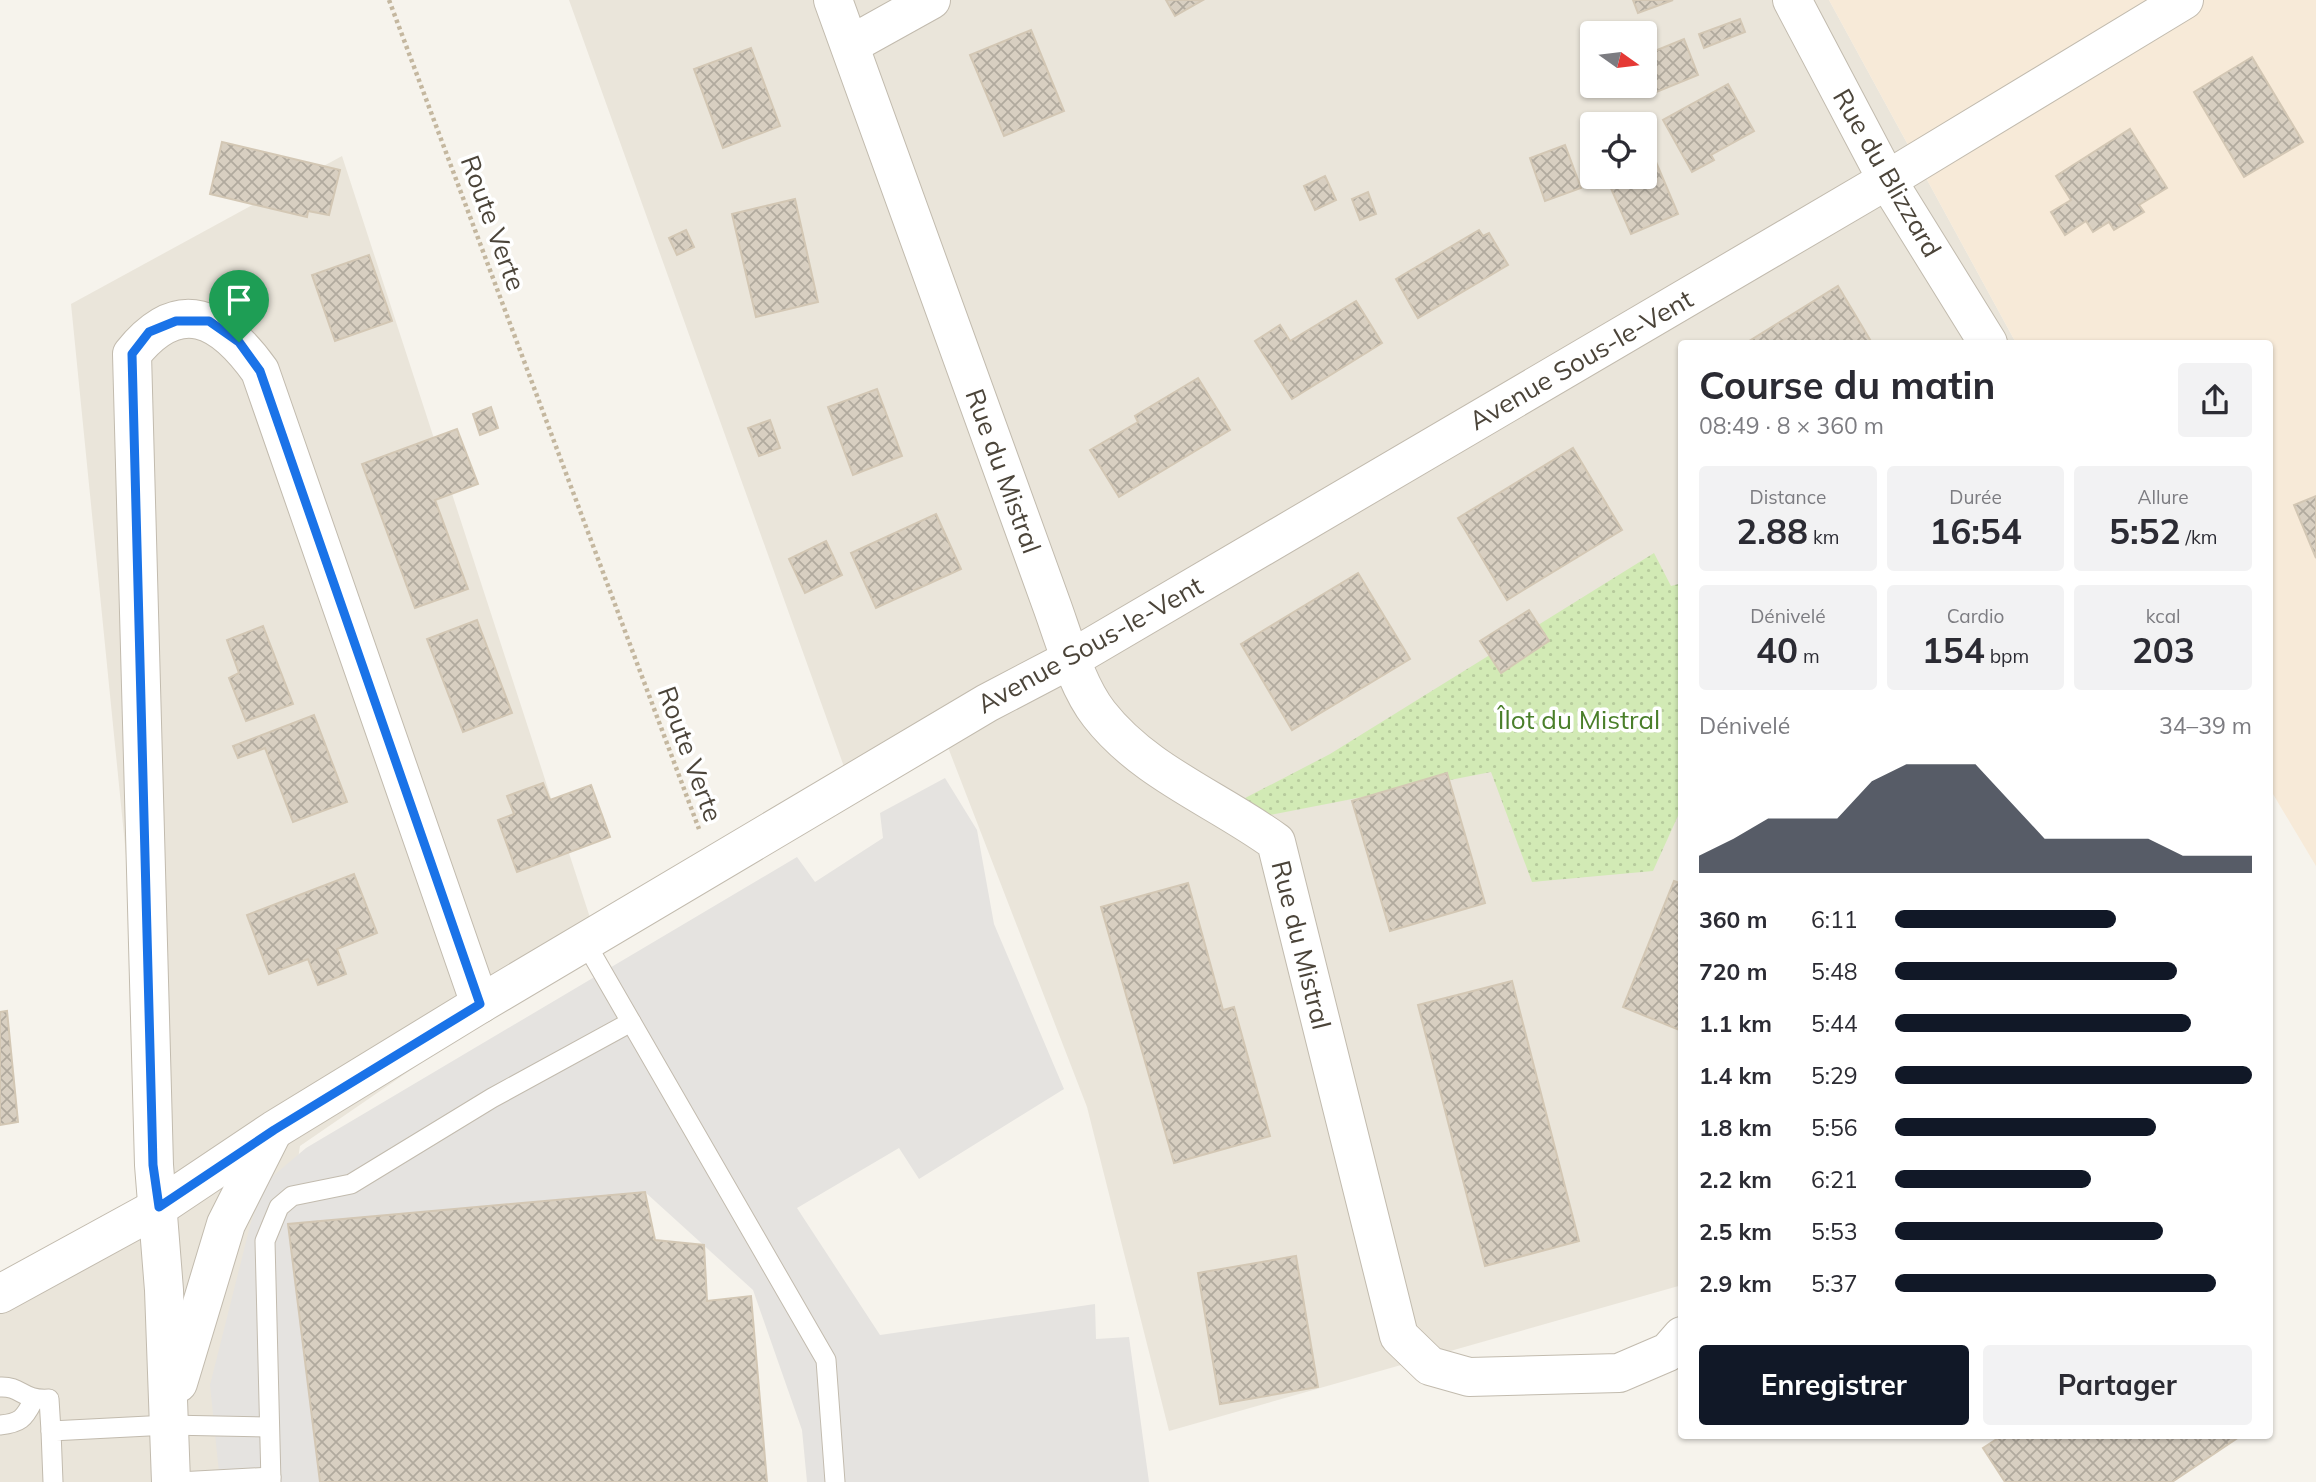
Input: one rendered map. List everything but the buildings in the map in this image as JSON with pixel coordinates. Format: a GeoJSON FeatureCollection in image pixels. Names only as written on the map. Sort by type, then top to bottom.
{"type":"FeatureCollection","features":[{"type":"Feature","properties":{"kind":"street","name":"Rue du Mistral"},"geometry":{"type":"LineString","coordinates":[[833,0],[1071,659],[1097,712],[1134,753],[1245,820],[1276,842],[1399,1336],[1430,1366],[1469,1377],[1619,1373],[1668,1352],[1678,1341]]}},
{"type":"Feature","properties":{"kind":"street"},"geometry":{"type":"LineString","coordinates":[[850,45],[931,0]]}},
{"type":"Feature","properties":{"kind":"street","name":"Rue du Blizzard"},"geometry":{"type":"LineString","coordinates":[[1792,0],[1887,180],[1986,340]]}},
{"type":"Feature","properties":{"kind":"street","name":"Avenue Sous-le-Vent"},"geometry":{"type":"LineString","coordinates":[[0,1294],[159,1207],[274,1130],[480,1004],[987,703],[1071,659],[1887,180],[2184,0]]}},
{"type":"Feature","properties":{"kind":"street"},"geometry":{"type":"LineString","coordinates":[[171,1482],[159,1207],[153,1165],[132,354],[149,332],[176,321],[209,321],[239,342],[260,371],[480,1004]]}},
{"type":"Feature","properties":{"kind":"street"},"geometry":{"type":"LineString","coordinates":[[168,1420],[226,1224],[274,1130]]}},
{"type":"Feature","properties":{"kind":"lane"},"geometry":{"type":"LineString","coordinates":[[585,942],[826,1360],[835,1482]]}},
{"type":"Feature","properties":{"kind":"lane"},"geometry":{"type":"LineString","coordinates":[[178,1482],[271,1480],[265,1241],[279,1207],[292,1196],[351,1184],[492,1098],[631,1022]]}},
{"type":"Feature","properties":{"kind":"lane"},"geometry":{"type":"LineString","coordinates":[[0,1387],[11,1387],[41,1400],[51,1431],[53,1482]]}},
{"type":"Feature","properties":{"kind":"lane"},"geometry":{"type":"LineString","coordinates":[[0,1425],[15,1424],[24,1419],[41,1400]]}},
{"type":"Feature","properties":{"kind":"lane"},"geometry":{"type":"LineString","coordinates":[[51,1431],[168,1420],[269,1427]]}},
{"type":"Feature","properties":{"kind":"path","name":"Route Verte"},"geometry":{"type":"LineString","coordinates":[[389,0],[702,838]]}},
{"type":"Feature","properties":{"kind":"shaded area"},"geometry":{"type":"Polygon","coordinates":[[[569,0],[1829,0],[2014,340],[1678,340],[1678,1286],[1169,1431],[1087,1107],[944,737],[852,789],[569,0]]]}},
{"type":"Feature","properties":{"kind":"shaded area"},"geometry":{"type":"Polygon","coordinates":[[[1829,0],[2316,0],[2316,866],[2273,794],[2273,340],[2014,340],[1829,0]]]}},
{"type":"Feature","properties":{"kind":"shaded area"},"geometry":{"type":"Polygon","coordinates":[[[342,156],[595,933],[677,887],[300,1146],[250,1482],[0,1482],[0,1278],[159,1186],[71,304],[342,156]]]}},
{"type":"Feature","properties":{"kind":"shaded area"},"geometry":{"type":"Polygon","coordinates":[[[945,778],[977,830],[994,924],[1064,1089],[919,1179],[899,1148],[797,1208],[880,1335],[1095,1304],[1096,1339],[1129,1337],[1149,1482],[807,1482],[802,1430],[753,1290],[645,1192],[288,1224],[320,1482],[220,1482],[210,1385],[251,1222],[267,1181],[306,1148],[797,857],[815,882],[883,838],[880,813],[945,778]]]}},
{"type":"Feature","properties":{"kind":"green space","name":"Îlot du Mistral"},"geometry":{"type":"Polygon","coordinates":[[[1654,553],[1671,586],[1678,584],[1678,816],[1653,871],[1532,882],[1491,772],[1245,820],[1226,808],[1330,754],[1654,553]]]}},
{"type":"Feature","properties":{"kind":"route"},"geometry":{"type":"LineString","coordinates":[[176,321],[209,321],[239,342],[260,371],[480,1004],[274,1130],[159,1207],[153,1165],[145,772],[132,354],[149,332],[176,321]]}}]}
